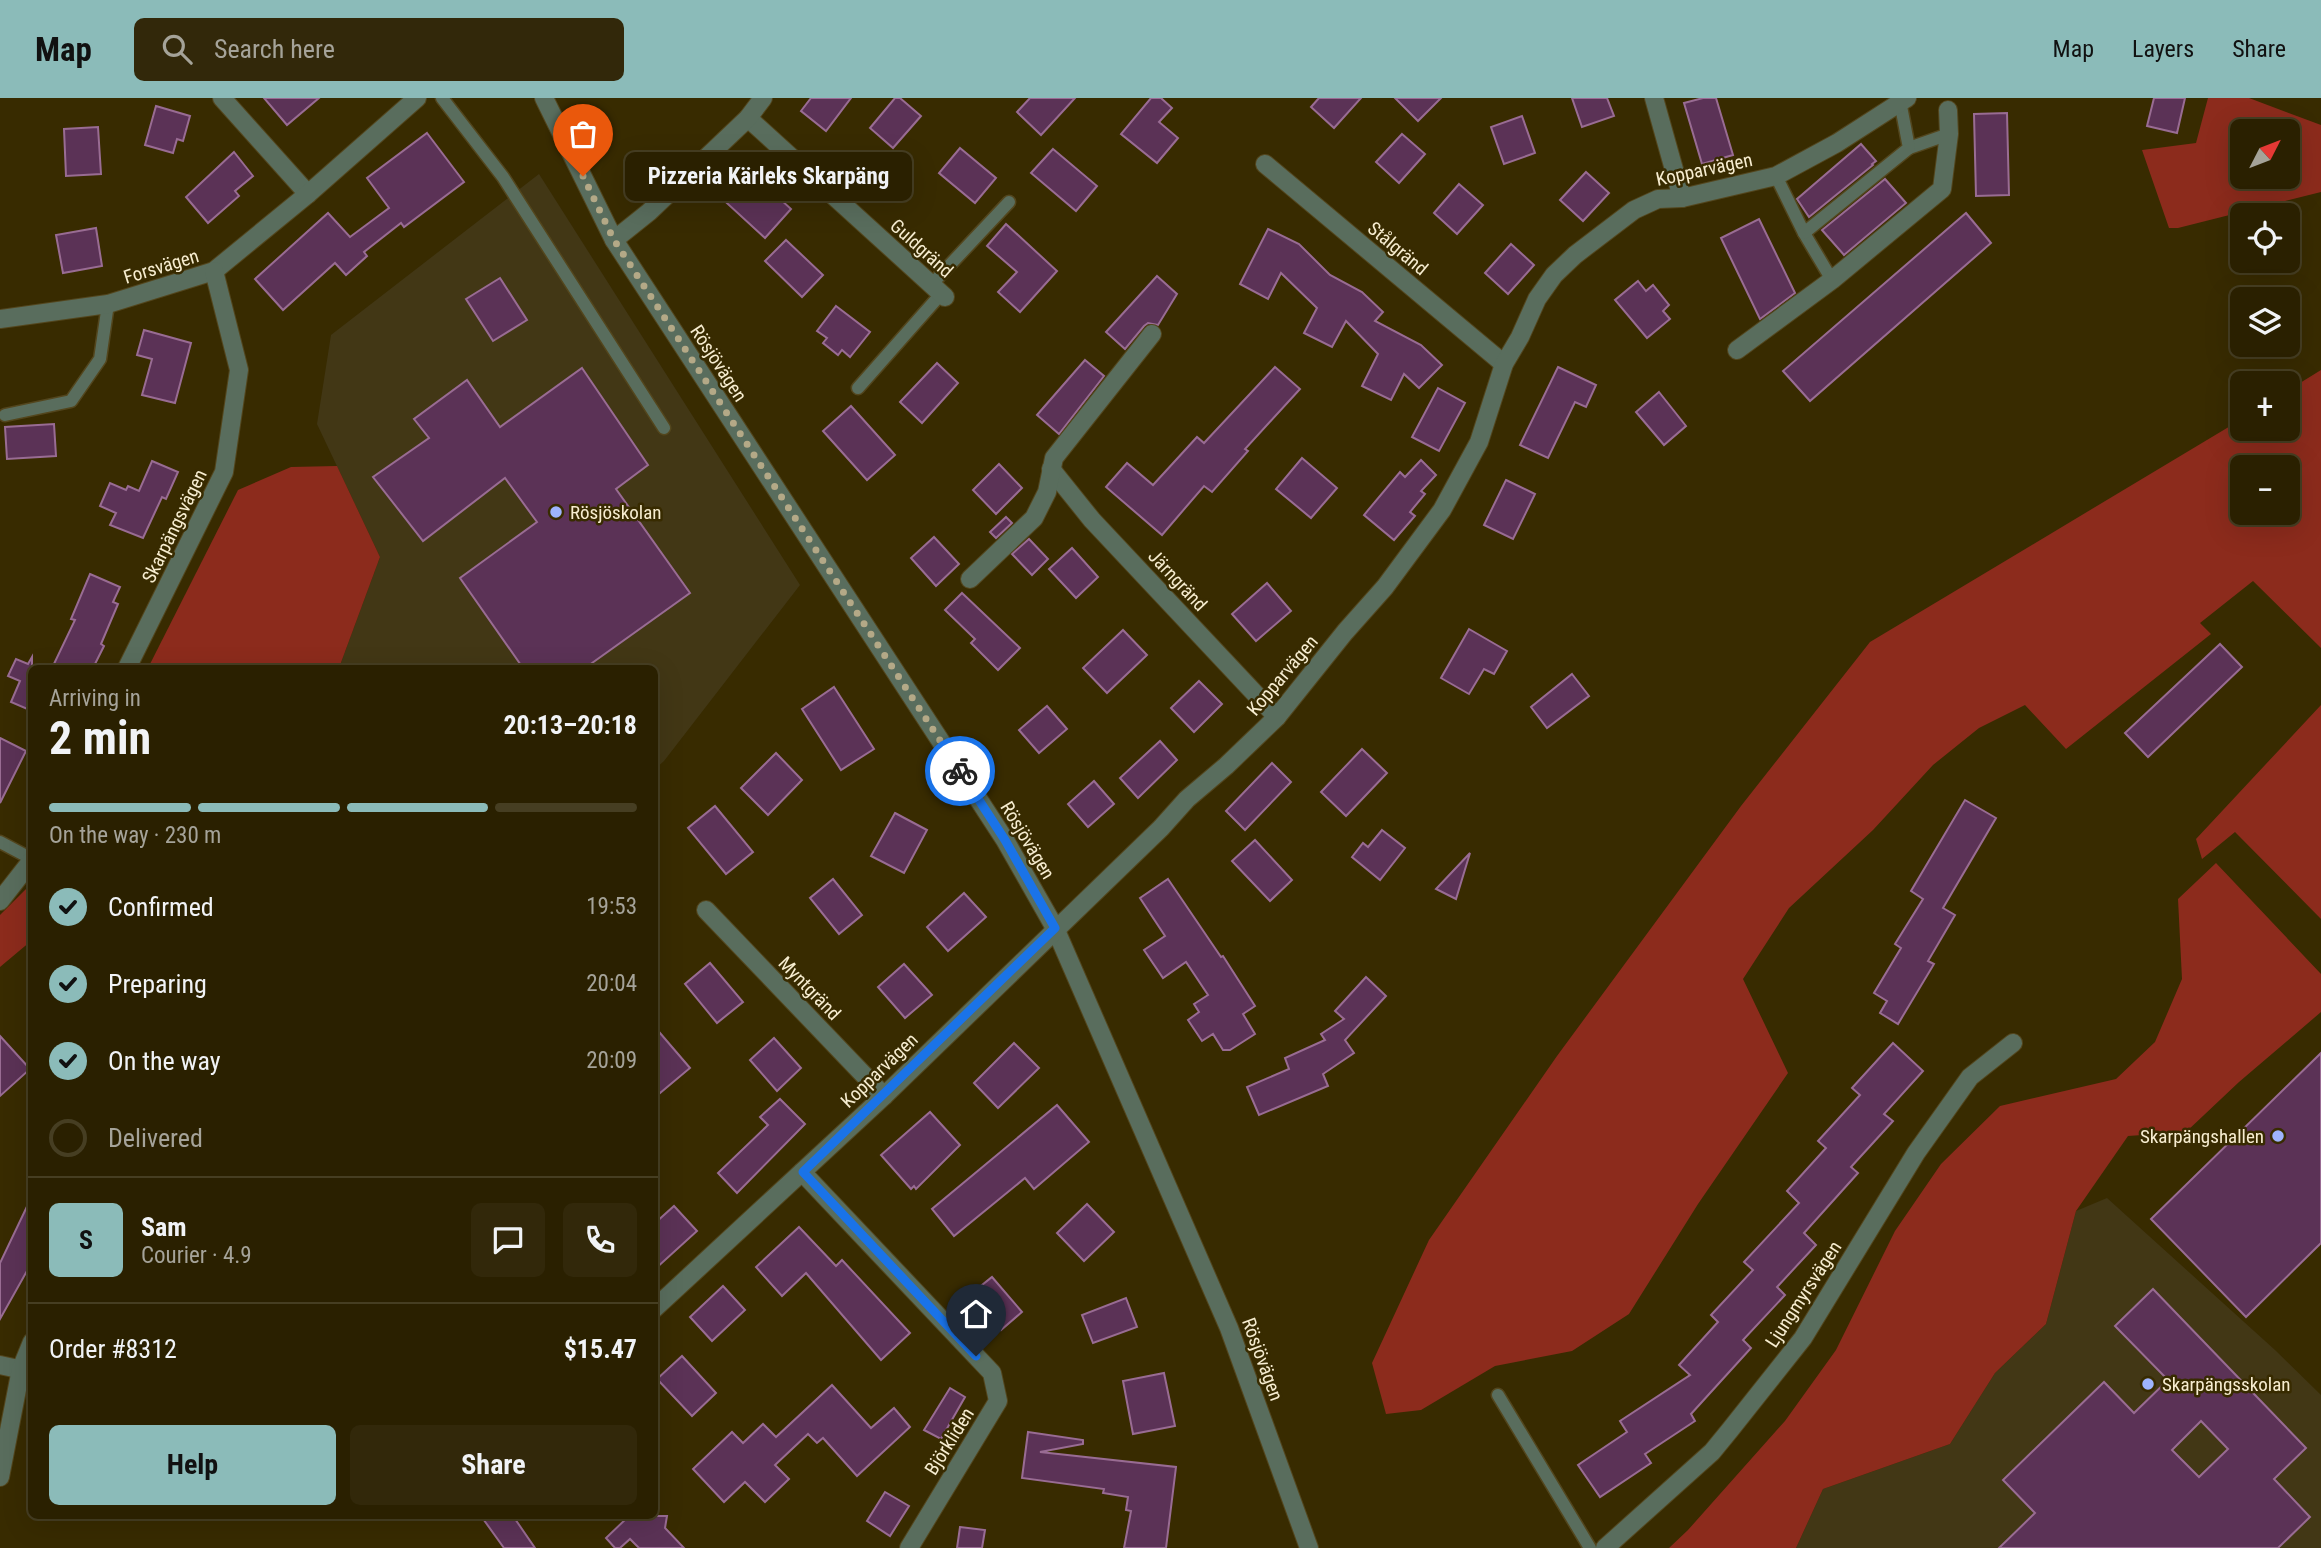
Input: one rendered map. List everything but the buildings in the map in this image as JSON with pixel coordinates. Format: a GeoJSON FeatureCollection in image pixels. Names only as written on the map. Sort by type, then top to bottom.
{"type":"FeatureCollection","features":[{"type":"Feature","properties":{"kind":"street"},"geometry":{"type":"LineString","coordinates":[[222,98],[308,194]]}},
{"type":"Feature","properties":{"kind":"street","name":"Forsvägen"},"geometry":{"type":"LineString","coordinates":[[0,319],[108,304],[214,271],[308,194],[417,98]]}},
{"type":"Feature","properties":{"kind":"street","name":"Rösjövägen"},"geometry":{"type":"LineString","coordinates":[[544,98],[614,240],[1005,840],[1055,928],[1229,1328],[1309,1548]]}},
{"type":"Feature","properties":{"kind":"street"},"geometry":{"type":"LineString","coordinates":[[614,240],[649,212],[748,118],[763,98]]}},
{"type":"Feature","properties":{"kind":"street"},"geometry":{"type":"LineString","coordinates":[[1654,98],[1682,198]]}},
{"type":"Feature","properties":{"kind":"street","name":"Kopparvägen"},"geometry":{"type":"LineString","coordinates":[[658,1305],[884,1096],[1161,828],[1187,799],[1277,717],[1385,587],[1442,510],[1479,442],[1504,363],[1520,337],[1537,299],[1554,275],[1575,255],[1634,210],[1658,198],[1682,198],[1776,176],[1837,143],[1904,99]]}},
{"type":"Feature","properties":{"kind":"street"},"geometry":{"type":"LineString","coordinates":[[1737,350],[1832,280],[1942,190],[1949,134],[1948,110]]}},
{"type":"Feature","properties":{"kind":"street","name":"Guldgränd"},"geometry":{"type":"LineString","coordinates":[[748,118],[939,292]]}},
{"type":"Feature","properties":{"kind":"street","name":"Stålgränd"},"geometry":{"type":"LineString","coordinates":[[1265,164],[1504,363]]}},
{"type":"Feature","properties":{"kind":"street","name":"Skarpängsvägen"},"geometry":{"type":"LineString","coordinates":[[128,665],[224,472],[239,370],[214,271]]}},
{"type":"Feature","properties":{"kind":"street"},"geometry":{"type":"LineString","coordinates":[[970,579],[1034,518],[1047,492],[1054,458],[1152,334]]}},
{"type":"Feature","properties":{"kind":"street","name":"Järngränd"},"geometry":{"type":"LineString","coordinates":[[1051,470],[1092,520],[1277,717]]}},
{"type":"Feature","properties":{"kind":"street"},"geometry":{"type":"LineString","coordinates":[[0,901],[28,865]]}},
{"type":"Feature","properties":{"kind":"street","name":"Myntgränd"},"geometry":{"type":"LineString","coordinates":[[706,910],[884,1096]]}},
{"type":"Feature","properties":{"kind":"street","name":"Ljungmyrsvägen"},"geometry":{"type":"LineString","coordinates":[[1605,1548],[1712,1452],[1803,1338],[1916,1153],[1970,1077],[2013,1043]]}},
{"type":"Feature","properties":{"kind":"street","name":"Björkliden"},"geometry":{"type":"LineString","coordinates":[[803,1172],[992,1373],[998,1402],[909,1548]]}},
{"type":"Feature","properties":{"kind":"street"},"geometry":{"type":"LineString","coordinates":[[0,1365],[26,1371],[0,1477]]}},
{"type":"Feature","properties":{"kind":"lane"},"geometry":{"type":"LineString","coordinates":[[442,98],[503,177],[664,428]]}},
{"type":"Feature","properties":{"kind":"lane"},"geometry":{"type":"LineString","coordinates":[[1904,99],[1909,148]]}},
{"type":"Feature","properties":{"kind":"lane"},"geometry":{"type":"LineString","coordinates":[[1804,233],[1909,148],[1949,134]]}},
{"type":"Feature","properties":{"kind":"lane"},"geometry":{"type":"LineString","coordinates":[[1776,176],[1804,233],[1832,280]]}},
{"type":"Feature","properties":{"kind":"lane"},"geometry":{"type":"LineString","coordinates":[[858,388],[939,292],[1009,202]]}},
{"type":"Feature","properties":{"kind":"lane"},"geometry":{"type":"LineString","coordinates":[[5,415],[71,401],[100,359],[108,304]]}},
{"type":"Feature","properties":{"kind":"lane"},"geometry":{"type":"LineString","coordinates":[[0,842],[28,858]]}},
{"type":"Feature","properties":{"kind":"lane"},"geometry":{"type":"LineString","coordinates":[[1498,1395],[1590,1548]]}},
{"type":"Feature","properties":{"kind":"shaded area"},"geometry":{"type":"Polygon","coordinates":[[[2208,98],[2249,98],[2321,125],[2321,192],[2277,203],[2230,203],[2230,215],[2169,228],[2142,150],[2196,143],[2208,98]]]}},
{"type":"Feature","properties":{"kind":"shaded area","name":"Rösjöskolan"},"geometry":{"type":"Polygon","coordinates":[[[539,174],[800,585],[658,766],[658,665],[340,665],[380,557],[317,424],[331,335],[539,174]]]}},
{"type":"Feature","properties":{"kind":"shaded area"},"geometry":{"type":"Polygon","coordinates":[[[2321,370],[2321,648],[2253,581],[2200,623],[2211,634],[2066,749],[2025,705],[1979,728],[1933,765],[1873,830],[1789,908],[1743,979],[1788,1073],[1698,1204],[1629,1314],[1572,1351],[1495,1366],[1421,1410],[1386,1414],[1372,1363],[1429,1240],[1557,1056],[1741,806],[1870,642],[2230,426],[2230,441],[2300,441],[2300,383],[2321,370]]]}},
{"type":"Feature","properties":{"kind":"shaded area"},"geometry":{"type":"Polygon","coordinates":[[[337,466],[380,557],[340,665],[150,665],[238,490],[291,467],[337,466]]]}},
{"type":"Feature","properties":{"kind":"shaded area"},"geometry":{"type":"Polygon","coordinates":[[[2321,705],[2321,919],[2235,832],[2202,859],[2196,839],[2321,705]]]}},
{"type":"Feature","properties":{"kind":"shaded area"},"geometry":{"type":"Polygon","coordinates":[[[2216,863],[2321,974],[2321,1012],[2239,1082],[2186,1132],[2128,1136],[2076,1211],[2046,1324],[1995,1373],[1950,1444],[1823,1489],[1796,1548],[1669,1548],[1785,1421],[1836,1350],[1895,1231],[1941,1164],[2000,1106],[2116,1079],[2155,1042],[2182,979],[2178,899],[2216,863]]]}},
{"type":"Feature","properties":{"kind":"shaded area"},"geometry":{"type":"Polygon","coordinates":[[[28,887],[28,944],[0,967],[0,915],[28,887]]]}},
{"type":"Feature","properties":{"kind":"shaded area","name":"Skarpängsskolan"},"geometry":{"type":"Polygon","coordinates":[[[2107,1198],[2321,1395],[2321,1548],[1796,1548],[1823,1489],[1950,1444],[1995,1373],[2046,1324],[2076,1211],[2107,1198]]]}},
{"type":"Feature","properties":{"kind":"way so far"},"geometry":{"type":"LineString","coordinates":[[583,176],[614,240],[960,771]]}},
{"type":"Feature","properties":{"kind":"place","name":"Pizzeria Kärleks Skarpäng"},"geometry":{"type":"Point","coordinates":[583,176]}},
{"type":"Feature","properties":{"kind":"place","name":"Rösjöskolan"},"geometry":{"type":"Point","coordinates":[556,512]}},
{"type":"Feature","properties":{"kind":"place","name":"Skarpängshallen"},"geometry":{"type":"Point","coordinates":[2278,1136]}},
{"type":"Feature","properties":{"kind":"place","name":"Skarpängsskolan"},"geometry":{"type":"Point","coordinates":[2148,1384]}},
{"type":"Feature","properties":{"kind":"route"},"geometry":{"type":"LineString","coordinates":[[960,771],[1005,840],[1055,928],[803,1172],[976,1356]]}}]}
